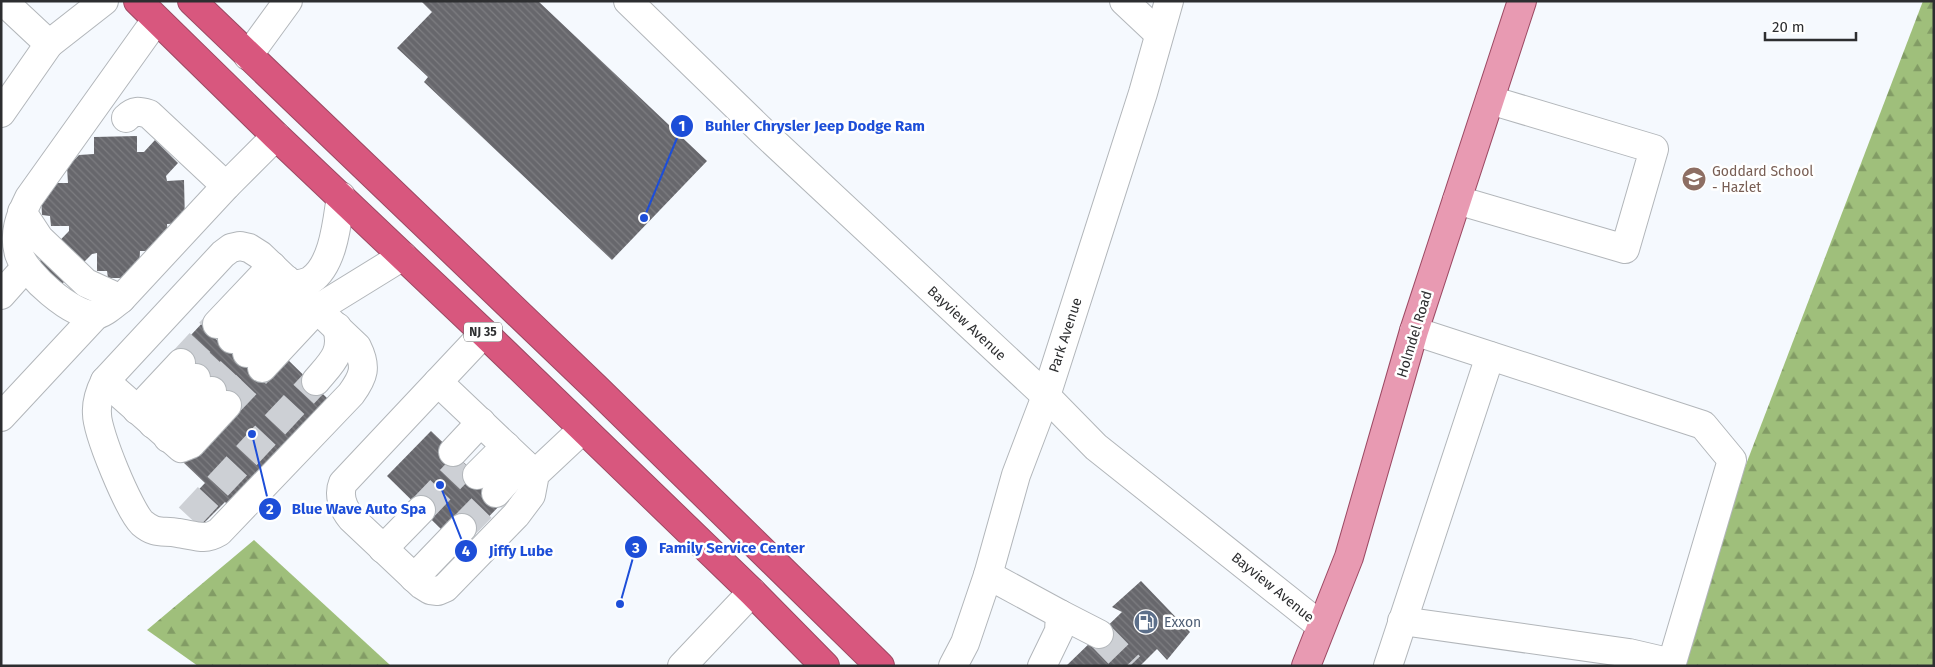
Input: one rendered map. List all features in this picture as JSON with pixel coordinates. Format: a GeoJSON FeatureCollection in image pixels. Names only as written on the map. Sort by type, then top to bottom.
{"type":"FeatureCollection","features":[{"type":"Feature","properties":{"kind":"highway","name":"NJ 35"},"geometry":{"type":"LineString","coordinates":[[192,1],[596,388],[880,666]]}},
{"type":"Feature","properties":{"kind":"highway","name":"NJ 35"},"geometry":{"type":"LineString","coordinates":[[147,10],[752,592],[825,666]]}},
{"type":"Feature","properties":{"kind":"main road","name":"Holmdel Road"},"geometry":{"type":"LineString","coordinates":[[1306,666],[1349,557],[1414,331],[1522,1]]}},
{"type":"Feature","properties":{"kind":"street"},"geometry":{"type":"LineString","coordinates":[[3,1],[49,44]]}},
{"type":"Feature","properties":{"kind":"street"},"geometry":{"type":"LineString","coordinates":[[1,113],[49,44],[104,1]]}},
{"type":"Feature","properties":{"kind":"street"},"geometry":{"type":"LineString","coordinates":[[248,56],[288,1]]}},
{"type":"Feature","properties":{"kind":"street","name":"Bayview Avenue"},"geometry":{"type":"LineString","coordinates":[[628,1],[764,133],[1046,396],[1096,447],[1321,626]]}},
{"type":"Feature","properties":{"kind":"street"},"geometry":{"type":"LineString","coordinates":[[1124,1],[1158,33]]}},
{"type":"Feature","properties":{"kind":"street","name":"Park Avenue"},"geometry":{"type":"LineString","coordinates":[[953,666],[965,642],[988,575],[1016,475],[1046,396],[1143,93],[1158,33],[1169,1]]}},
{"type":"Feature","properties":{"kind":"street"},"geometry":{"type":"LineString","coordinates":[[96,315],[80,311],[44,287],[26,268],[18,253],[16,233],[22,212],[29,198],[147,10]]}},
{"type":"Feature","properties":{"kind":"street"},"geometry":{"type":"LineString","coordinates":[[1457,200],[1625,249],[1654,149],[1490,100]]}},
{"type":"Feature","properties":{"kind":"street"},"geometry":{"type":"LineString","coordinates":[[126,118],[131,113],[140,111],[150,114],[226,186]]}},
{"type":"Feature","properties":{"kind":"street"},"geometry":{"type":"LineString","coordinates":[[1,417],[96,315],[110,308],[121,299],[226,186],[276,136]]}},
{"type":"Feature","properties":{"kind":"street"},"geometry":{"type":"LineString","coordinates":[[341,196],[332,249],[317,275],[295,288],[239,346],[295,288],[403,256]]}},
{"type":"Feature","properties":{"kind":"street"},"geometry":{"type":"LineString","coordinates":[[22,212],[39,238],[86,283],[121,299]]}},
{"type":"Feature","properties":{"kind":"street"},"geometry":{"type":"LineString","coordinates":[[240,246],[249,248],[295,288],[357,347],[362,358],[363,370],[360,382],[351,394],[219,532],[204,537],[181,524],[162,533],[150,528],[141,522],[130,502],[98,425],[97,401],[105,381],[223,254],[231,248],[240,246]]}},
{"type":"Feature","properties":{"kind":"street"},"geometry":{"type":"LineString","coordinates":[[1,295],[26,268]]}},
{"type":"Feature","properties":{"kind":"street"},"geometry":{"type":"LineString","coordinates":[[295,288],[340,340],[338,351],[331,364],[316,381]]}},
{"type":"Feature","properties":{"kind":"street"},"geometry":{"type":"LineString","coordinates":[[1402,621],[1629,652],[1672,664],[1732,460],[1703,425],[1414,331]]}},
{"type":"Feature","properties":{"kind":"street"},"geometry":{"type":"LineString","coordinates":[[438,382],[508,448],[531,495],[516,515],[445,588],[438,591],[430,590],[391,557],[345,511],[341,488],[351,473],[484,333]]}},
{"type":"Feature","properties":{"kind":"street"},"geometry":{"type":"LineString","coordinates":[[1388,666],[1490,356]]}},
{"type":"Feature","properties":{"kind":"street"},"geometry":{"type":"LineString","coordinates":[[105,381],[159,430]]}},
{"type":"Feature","properties":{"kind":"street"},"geometry":{"type":"LineString","coordinates":[[159,430],[204,384],[159,430]]}},
{"type":"Feature","properties":{"kind":"street"},"geometry":{"type":"LineString","coordinates":[[508,448],[473,471],[508,448],[583,429]]}},
{"type":"Feature","properties":{"kind":"street"},"geometry":{"type":"LineString","coordinates":[[391,557],[421,510]]}},
{"type":"Feature","properties":{"kind":"street"},"geometry":{"type":"LineString","coordinates":[[391,557],[462,528]]}},
{"type":"Feature","properties":{"kind":"street"},"geometry":{"type":"LineString","coordinates":[[988,575],[1099,634]]}},
{"type":"Feature","properties":{"kind":"street"},"geometry":{"type":"LineString","coordinates":[[682,666],[752,592]]}},
{"type":"Feature","properties":{"kind":"street"},"geometry":{"type":"LineString","coordinates":[[1042,666],[1050,654],[1059,631],[1060,614]]}},
{"type":"Feature","properties":{"kind":"green space"},"geometry":{"type":"Polygon","coordinates":[[[1923,1],[1934,1],[1934,666],[1669,666],[1923,1]]]}},
{"type":"Feature","properties":{"kind":"green space"},"geometry":{"type":"Polygon","coordinates":[[[254,540],[390,665],[198,666],[147,630],[254,540]]]}},
{"type":"Feature","properties":{"kind":"building"},"geometry":{"type":"Polygon","coordinates":[[[421,1],[538,1],[707,161],[612,260],[424,82],[428,77],[397,48],[432,12],[421,1]]]}},
{"type":"Feature","properties":{"kind":"building"},"geometry":{"type":"Polygon","coordinates":[[[137,136],[137,152],[144,152],[155,140],[178,163],[166,176],[167,181],[184,180],[185,223],[167,224],[168,238],[156,251],[140,251],[139,269],[129,278],[108,278],[107,271],[97,271],[97,253],[92,254],[62,284],[39,262],[69,231],[69,226],[51,226],[50,216],[42,215],[41,195],[50,194],[49,183],[68,183],[67,167],[79,155],[94,154],[94,137],[137,136]]]}},
{"type":"Feature","properties":{"kind":"building"},"geometry":{"type":"Polygon","coordinates":[[[205,320],[284,356],[328,399],[227,504],[225,502],[201,526],[181,508],[205,483],[183,462],[236,406],[177,350],[205,320]]]}},
{"type":"Feature","properties":{"kind":"building"},"geometry":{"type":"Polygon","coordinates":[[[431,431],[504,501],[470,536],[444,532],[387,476],[431,431]]]}},
{"type":"Feature","properties":{"kind":"building","name":"Exxon"},"geometry":{"type":"Polygon","coordinates":[[[1141,581],[1190,632],[1167,660],[1157,649],[1140,666],[1066,666],[1122,612],[1112,607],[1141,581]]]}},
{"type":"Feature","properties":{"kind":"tunnel"},"geometry":{"type":"LineString","coordinates":[[181,363],[217,324]]}},
{"type":"Feature","properties":{"kind":"tunnel"},"geometry":{"type":"LineString","coordinates":[[196,378],[232,339]]}},
{"type":"Feature","properties":{"kind":"tunnel"},"geometry":{"type":"LineString","coordinates":[[212,391],[247,353]]}},
{"type":"Feature","properties":{"kind":"tunnel"},"geometry":{"type":"LineString","coordinates":[[227,405],[262,368]]}},
{"type":"Feature","properties":{"kind":"tunnel"},"geometry":{"type":"LineString","coordinates":[[189,517],[316,381]]}},
{"type":"Feature","properties":{"kind":"tunnel"},"geometry":{"type":"LineString","coordinates":[[421,510],[465,464]]}},
{"type":"Feature","properties":{"kind":"tunnel"},"geometry":{"type":"LineString","coordinates":[[462,528],[496,493]]}},
{"type":"Feature","properties":{"kind":"tunnel"},"geometry":{"type":"LineString","coordinates":[[1099,634],[1130,666]]}},
{"type":"Feature","properties":{"kind":"place","name":"Goddard School - Hazlet"},"geometry":{"type":"Point","coordinates":[1694,179]}},
{"type":"Feature","properties":{"kind":"place","name":"Buhler Chrysler Jeep Dodge Ram"},"geometry":{"type":"Point","coordinates":[644,218]}},
{"type":"Feature","properties":{"kind":"place","name":"Blue Wave Auto Spa"},"geometry":{"type":"Point","coordinates":[252,434]}},
{"type":"Feature","properties":{"kind":"place","name":"Jiffy Lube"},"geometry":{"type":"Point","coordinates":[440,485]}},
{"type":"Feature","properties":{"kind":"place","name":"Family Service Center"},"geometry":{"type":"Point","coordinates":[620,604]}},
{"type":"Feature","properties":{"kind":"place","name":"Exxon"},"geometry":{"type":"Point","coordinates":[1146,622]}}]}
